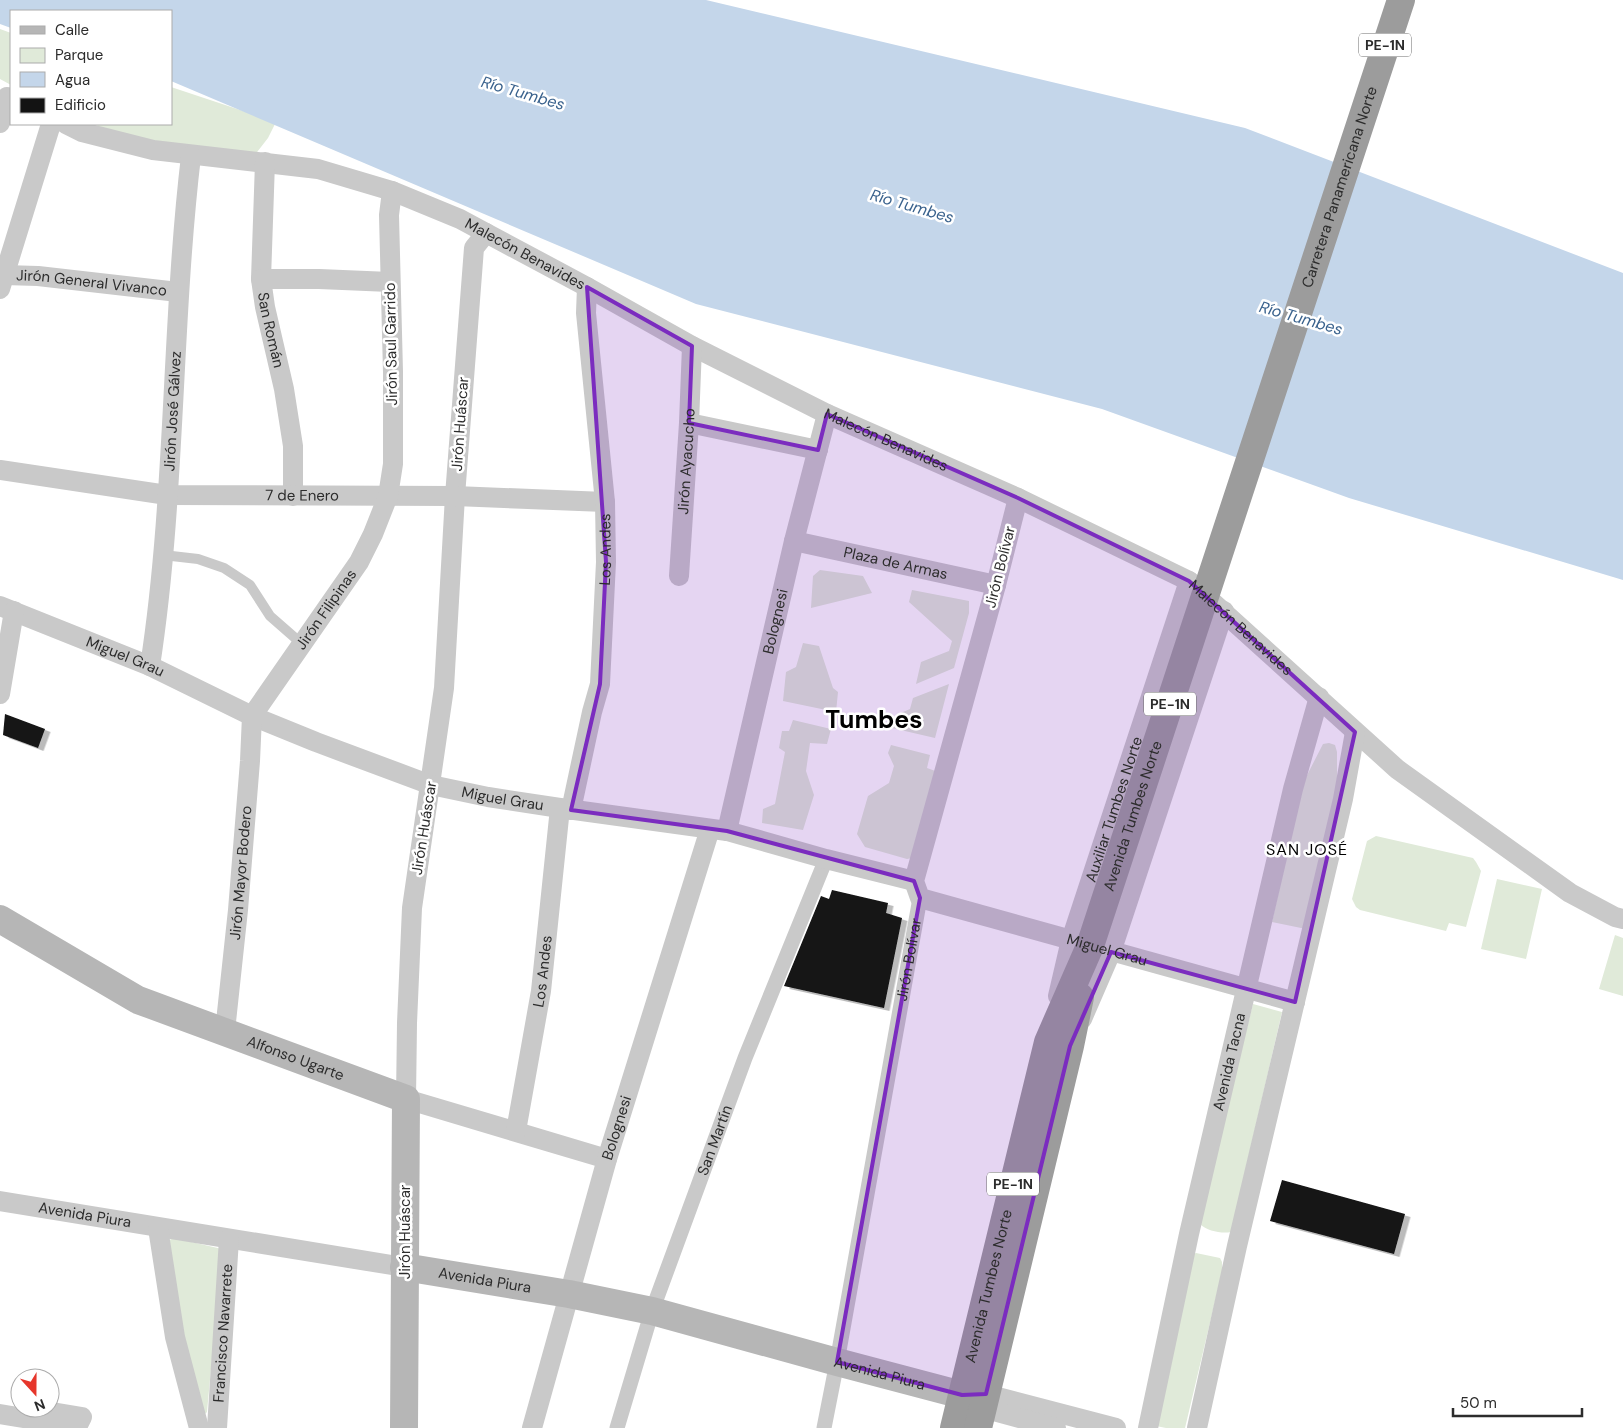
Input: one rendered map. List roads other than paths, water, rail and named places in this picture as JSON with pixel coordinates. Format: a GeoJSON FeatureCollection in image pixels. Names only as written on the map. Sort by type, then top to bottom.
{"type":"FeatureCollection","features":[{"type":"Feature","properties":{"kind":"highway","name":"Carretera Panamericana Norte"},"geometry":{"type":"LineString","coordinates":[[1231,517],[1400,0]]}},
{"type":"Feature","properties":{"kind":"highway","name":"Avenida Tumbes Norte"},"geometry":{"type":"LineString","coordinates":[[954,1428],[977,1406],[1059,1044],[1231,517]]}},
{"type":"Feature","properties":{"kind":"main road","name":"Alfonso Ugarte"},"geometry":{"type":"LineString","coordinates":[[0,919],[138,1000],[406,1099]]}},
{"type":"Feature","properties":{"kind":"main road","name":"Jirón Huáscar"},"geometry":{"type":"LineString","coordinates":[[404,1428],[406,1099]]}},
{"type":"Feature","properties":{"kind":"main road","name":"Avenida Piura"},"geometry":{"type":"LineString","coordinates":[[404,1267],[569,1294],[652,1311],[837,1362],[977,1406]]}},
{"type":"Feature","properties":{"kind":"street"},"geometry":{"type":"LineString","coordinates":[[0,123],[6,96]]}},
{"type":"Feature","properties":{"kind":"street"},"geometry":{"type":"LineString","coordinates":[[2,282],[50,125]]}},
{"type":"Feature","properties":{"kind":"street","name":"Malecón Benavides"},"geometry":{"type":"LineString","coordinates":[[68,125],[82,132],[153,150],[191,156],[265,162],[318,169],[392,191],[486,233],[692,346],[827,414],[1018,498],[1189,581],[1397,769],[1570,893],[1623,919]]}},
{"type":"Feature","properties":{"kind":"street","name":"Jirón José Gálvez"},"geometry":{"type":"LineString","coordinates":[[150,666],[159,609],[178,292],[191,156]]}},
{"type":"Feature","properties":{"kind":"street","name":"San Román"},"geometry":{"type":"LineString","coordinates":[[265,162],[261,279],[265,306],[284,390],[293,446],[293,496]]}},
{"type":"Feature","properties":{"kind":"street","name":"Jirón Saul Garrido"},"geometry":{"type":"LineString","coordinates":[[388,496],[393,455],[389,215],[392,191]]}},
{"type":"Feature","properties":{"kind":"street","name":"Jirón Huáscar"},"geometry":{"type":"LineString","coordinates":[[406,1099],[412,908],[444,688],[455,496],[474,248],[486,233]]}},
{"type":"Feature","properties":{"kind":"street","name":"Jirón General Vivanco"},"geometry":{"type":"LineString","coordinates":[[2,282],[38,276],[178,292]]}},
{"type":"Feature","properties":{"kind":"street"},"geometry":{"type":"LineString","coordinates":[[261,279],[390,282]]}},
{"type":"Feature","properties":{"kind":"street","name":"Los Andes"},"geometry":{"type":"LineString","coordinates":[[516,1132],[541,991],[566,809],[600,684],[606,562],[605,502],[586,313],[587,287]]}},
{"type":"Feature","properties":{"kind":"street","name":"Jirón Ayacucho"},"geometry":{"type":"LineString","coordinates":[[680,576],[692,346]]}},
{"type":"Feature","properties":{"kind":"street","name":"Bolognesi"},"geometry":{"type":"LineString","coordinates":[[532,1428],[607,1159],[718,830],[827,414]]}},
{"type":"Feature","properties":{"kind":"street"},"geometry":{"type":"LineString","coordinates":[[689,424],[818,450]]}},
{"type":"Feature","properties":{"kind":"street","name":"7 de Enero"},"geometry":{"type":"LineString","coordinates":[[0,470],[167,495],[455,496],[605,502]]}},
{"type":"Feature","properties":{"kind":"street","name":"Jirón Filipinas"},"geometry":{"type":"LineString","coordinates":[[252,716],[359,562],[373,534],[388,496]]}},
{"type":"Feature","properties":{"kind":"street","name":"Jirón Bolívar"},"geometry":{"type":"LineString","coordinates":[[824,1428],[837,1362],[917,889],[1018,498]]}},
{"type":"Feature","properties":{"kind":"street","name":"Plaza de Armas"},"geometry":{"type":"LineString","coordinates":[[794,541],[996,585]]}},
{"type":"Feature","properties":{"kind":"street","name":"Auxiliar Tumbes Norte"},"geometry":{"type":"LineString","coordinates":[[1091,946],[1189,581]]}},
{"type":"Feature","properties":{"kind":"street"},"geometry":{"type":"LineString","coordinates":[[0,694],[7,609]]}},
{"type":"Feature","properties":{"kind":"street","name":"Miguel Grau"},"geometry":{"type":"LineString","coordinates":[[7,609],[150,666],[252,716],[431,785],[488,797],[718,830],[826,859],[1091,946],[1295,1002]]}},
{"type":"Feature","properties":{"kind":"street"},"geometry":{"type":"LineString","coordinates":[[1091,946],[1224,612]]}},
{"type":"Feature","properties":{"kind":"street","name":"Avenida Tacna"},"geometry":{"type":"LineString","coordinates":[[1148,1428],[1189,1234],[1293,789],[1319,697]]}},
{"type":"Feature","properties":{"kind":"street","name":"Jirón Mayor Bodero"},"geometry":{"type":"LineString","coordinates":[[225,1031],[238,910],[252,716]]}},
{"type":"Feature","properties":{"kind":"street"},"geometry":{"type":"LineString","coordinates":[[1197,1428],[1343,799],[1355,732]]}},
{"type":"Feature","properties":{"kind":"street","name":"San Martín"},"geometry":{"type":"LineString","coordinates":[[616,1428],[652,1311],[745,1058],[826,859]]}},
{"type":"Feature","properties":{"kind":"street","name":"Alfonso Ugarte"},"geometry":{"type":"LineString","coordinates":[[406,1099],[607,1159]]}},
{"type":"Feature","properties":{"kind":"street","name":"Avenida Piura"},"geometry":{"type":"LineString","coordinates":[[0,1201],[404,1267]]}},
{"type":"Feature","properties":{"kind":"street"},"geometry":{"type":"LineString","coordinates":[[158,1228],[175,1337],[199,1428]]}},
{"type":"Feature","properties":{"kind":"street","name":"Francisco Navarrete"},"geometry":{"type":"LineString","coordinates":[[217,1428],[229,1239]]}},
{"type":"Feature","properties":{"kind":"street","name":"Avenida Piura"},"geometry":{"type":"LineString","coordinates":[[977,1406],[1056,1428]]}},
{"type":"Feature","properties":{"kind":"street","name":"Avenida Piura"},"geometry":{"type":"LineString","coordinates":[[977,1406],[1116,1428]]}},
{"type":"Feature","properties":{"kind":"street"},"geometry":{"type":"LineString","coordinates":[[24,1418],[77,1427],[82,1417],[60,1413]]}},
{"type":"Feature","properties":{"kind":"lane"},"geometry":{"type":"LineString","coordinates":[[163,554],[198,559],[224,568],[250,585],[270,616],[302,644]]}},
{"type":"Feature","properties":{"kind":"water","name":"Río Tumbes"},"geometry":{"type":"Polygon","coordinates":[[[0,0],[706,0],[1245,128],[1623,273],[1623,580],[1349,498],[1102,409],[696,304],[172,81],[172,10],[10,10],[10,28],[0,24],[0,0]]]}},
{"type":"Feature","properties":{"kind":"district","name":"Tumbes"},"geometry":{"type":"Point","coordinates":[874,719]}},
{"type":"Feature","properties":{"kind":"district","name":"SAN JOSÉ"},"geometry":{"type":"Point","coordinates":[1307,849]}}]}
